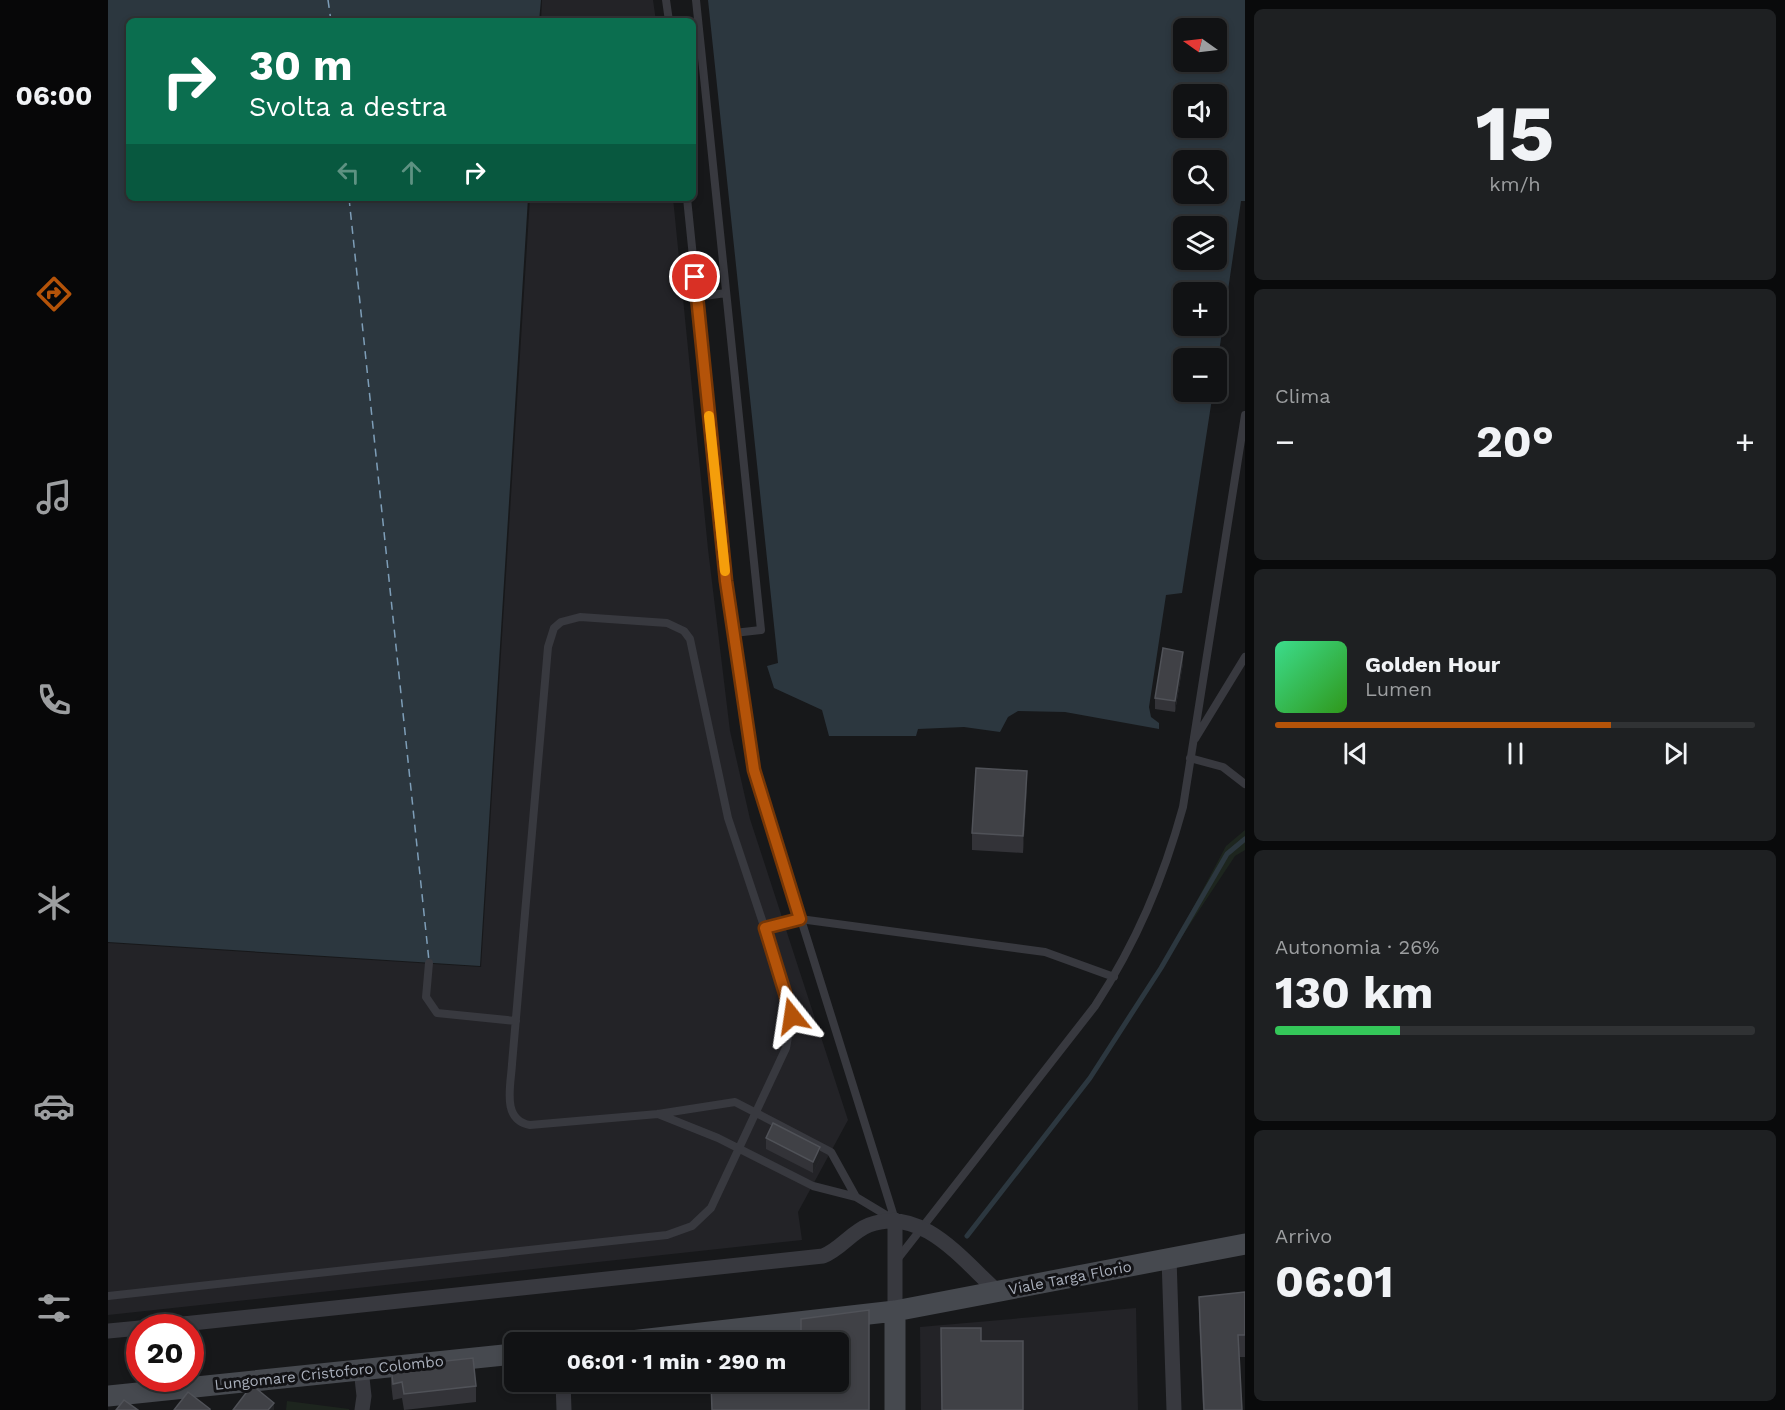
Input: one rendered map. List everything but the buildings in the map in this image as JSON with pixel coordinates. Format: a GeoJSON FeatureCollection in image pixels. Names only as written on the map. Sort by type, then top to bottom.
{"type":"FeatureCollection","features":[{"type":"Feature","properties":{"kind":"street"},"geometry":{"type":"LineString","coordinates":[[895,1220],[895,1410]]}},
{"type":"Feature","properties":{"kind":"street"},"geometry":{"type":"LineString","coordinates":[[204,1322],[823,1256],[840,1247],[867,1226],[895,1220],[923,1227],[933,1233],[998,1292]]}},
{"type":"Feature","properties":{"kind":"street","name":"Viale Targa Florio"},"geometry":{"type":"LineString","coordinates":[[895,1311],[1245,1244]]}},
{"type":"Feature","properties":{"kind":"street"},"geometry":{"type":"LineString","coordinates":[[1169,1258],[1174,1410]]}},
{"type":"Feature","properties":{"kind":"street"},"geometry":{"type":"LineString","coordinates":[[710,1332],[895,1311]]}},
{"type":"Feature","properties":{"kind":"street"},"geometry":{"type":"LineString","coordinates":[[108,1331],[126,1329]]}},
{"type":"Feature","properties":{"kind":"street","name":"Lungomare Cristoforo Colombo"},"geometry":{"type":"LineString","coordinates":[[108,1396],[504,1355]]}},
{"type":"Feature","properties":{"kind":"street"},"geometry":{"type":"LineString","coordinates":[[361,1369],[364,1396],[362,1410]]}},
{"type":"Feature","properties":{"kind":"street"},"geometry":{"type":"LineString","coordinates":[[563,1392],[564,1410]]}},
{"type":"Feature","properties":{"kind":"lane"},"geometry":{"type":"LineString","coordinates":[[666,0],[669,18]]}},
{"type":"Feature","properties":{"kind":"lane"},"geometry":{"type":"LineString","coordinates":[[696,0],[761,630],[734,633]]}},
{"type":"Feature","properties":{"kind":"lane"},"geometry":{"type":"LineString","coordinates":[[687,201],[734,633],[754,770],[895,1220]]}},
{"type":"Feature","properties":{"kind":"lane"},"geometry":{"type":"LineString","coordinates":[[697,297],[726,293]]}},
{"type":"Feature","properties":{"kind":"lane"},"geometry":{"type":"LineString","coordinates":[[895,1262],[1095,1006],[1114,977],[1147,913],[1167,865],[1183,807],[1245,415]]}},
{"type":"Feature","properties":{"kind":"lane"},"geometry":{"type":"LineString","coordinates":[[108,1296],[667,1235],[692,1226],[711,1208],[756,1113],[786,1048],[792,1016],[728,818],[690,639],[676,626],[667,623],[570,618],[554,628],[548,647],[510,1105],[518,1121],[530,1125],[658,1114],[735,1102],[756,1113],[831,1152],[856,1197]]}},
{"type":"Feature","properties":{"kind":"lane"},"geometry":{"type":"LineString","coordinates":[[1193,742],[1245,657]]}},
{"type":"Feature","properties":{"kind":"lane"},"geometry":{"type":"LineString","coordinates":[[1190,758],[1223,766],[1245,784]]}},
{"type":"Feature","properties":{"kind":"lane"},"geometry":{"type":"LineString","coordinates":[[765,928],[800,919],[1044,952],[1114,977]]}},
{"type":"Feature","properties":{"kind":"lane"},"geometry":{"type":"LineString","coordinates":[[429,963],[426,997],[437,1013],[516,1021]]}},
{"type":"Feature","properties":{"kind":"lane"},"geometry":{"type":"LineString","coordinates":[[658,1114],[739,1148],[813,1185],[856,1197],[895,1220]]}},
{"type":"Feature","properties":{"kind":"shaded area"},"geometry":{"type":"Polygon","coordinates":[[[108,0],[541,0],[539,18],[126,18],[126,201],[528,201],[480,966],[108,942],[108,0]]]}},
{"type":"Feature","properties":{"kind":"shaded area"},"geometry":{"type":"Polygon","coordinates":[[[542,0],[653,0],[656,18],[541,18],[542,0]]]}},
{"type":"Feature","properties":{"kind":"shaded area"},"geometry":{"type":"Polygon","coordinates":[[[708,0],[1245,0],[1245,201],[1241,201],[1227,297],[1227,282],[1173,282],[1173,336],[1221,336],[1220,348],[1173,348],[1173,402],[1211,402],[1182,593],[1166,595],[1149,707],[1151,717],[1159,723],[1159,729],[1065,712],[1018,711],[1008,717],[1000,732],[964,727],[918,729],[916,736],[829,736],[822,710],[774,688],[767,666],[778,663],[708,0]]]}},
{"type":"Feature","properties":{"kind":"shaded area"},"geometry":{"type":"Polygon","coordinates":[[[530,201],[673,201],[708,549],[730,731],[750,819],[848,1120],[798,1212],[802,1240],[108,1315],[108,943],[481,967],[530,201]]]}},
{"type":"Feature","properties":{"kind":"shaded area"},"geometry":{"type":"Polygon","coordinates":[[[1245,830],[1245,850],[1235,856],[1161,968],[1226,846],[1245,830]]]}},
{"type":"Feature","properties":{"kind":"shaded area"},"geometry":{"type":"Polygon","coordinates":[[[1136,1308],[1138,1410],[921,1410],[920,1327],[1136,1308]]]}},
{"type":"Feature","properties":{"kind":"shaded area"},"geometry":{"type":"Polygon","coordinates":[[[287,1401],[349,1409],[349,1410],[286,1410],[287,1401]]]}},
{"type":"Feature","properties":{"kind":"waterway"},"geometry":{"type":"LineString","coordinates":[[967,1236],[1090,1078],[1161,968],[1227,854],[1245,839]]}},
{"type":"Feature","properties":{"kind":"ferry route"},"geometry":{"type":"LineString","coordinates":[[328,0],[331,18]]}},
{"type":"Feature","properties":{"kind":"ferry route"},"geometry":{"type":"LineString","coordinates":[[349,201],[429,961]]}},
{"type":"Feature","properties":{"kind":"slow traffic"},"geometry":{"type":"LineString","coordinates":[[709,416],[725,571]]}},
{"type":"Feature","properties":{"kind":"route"},"geometry":{"type":"LineString","coordinates":[[695,277],[726,581],[754,770],[800,919],[765,928],[792,1016]]}}]}
